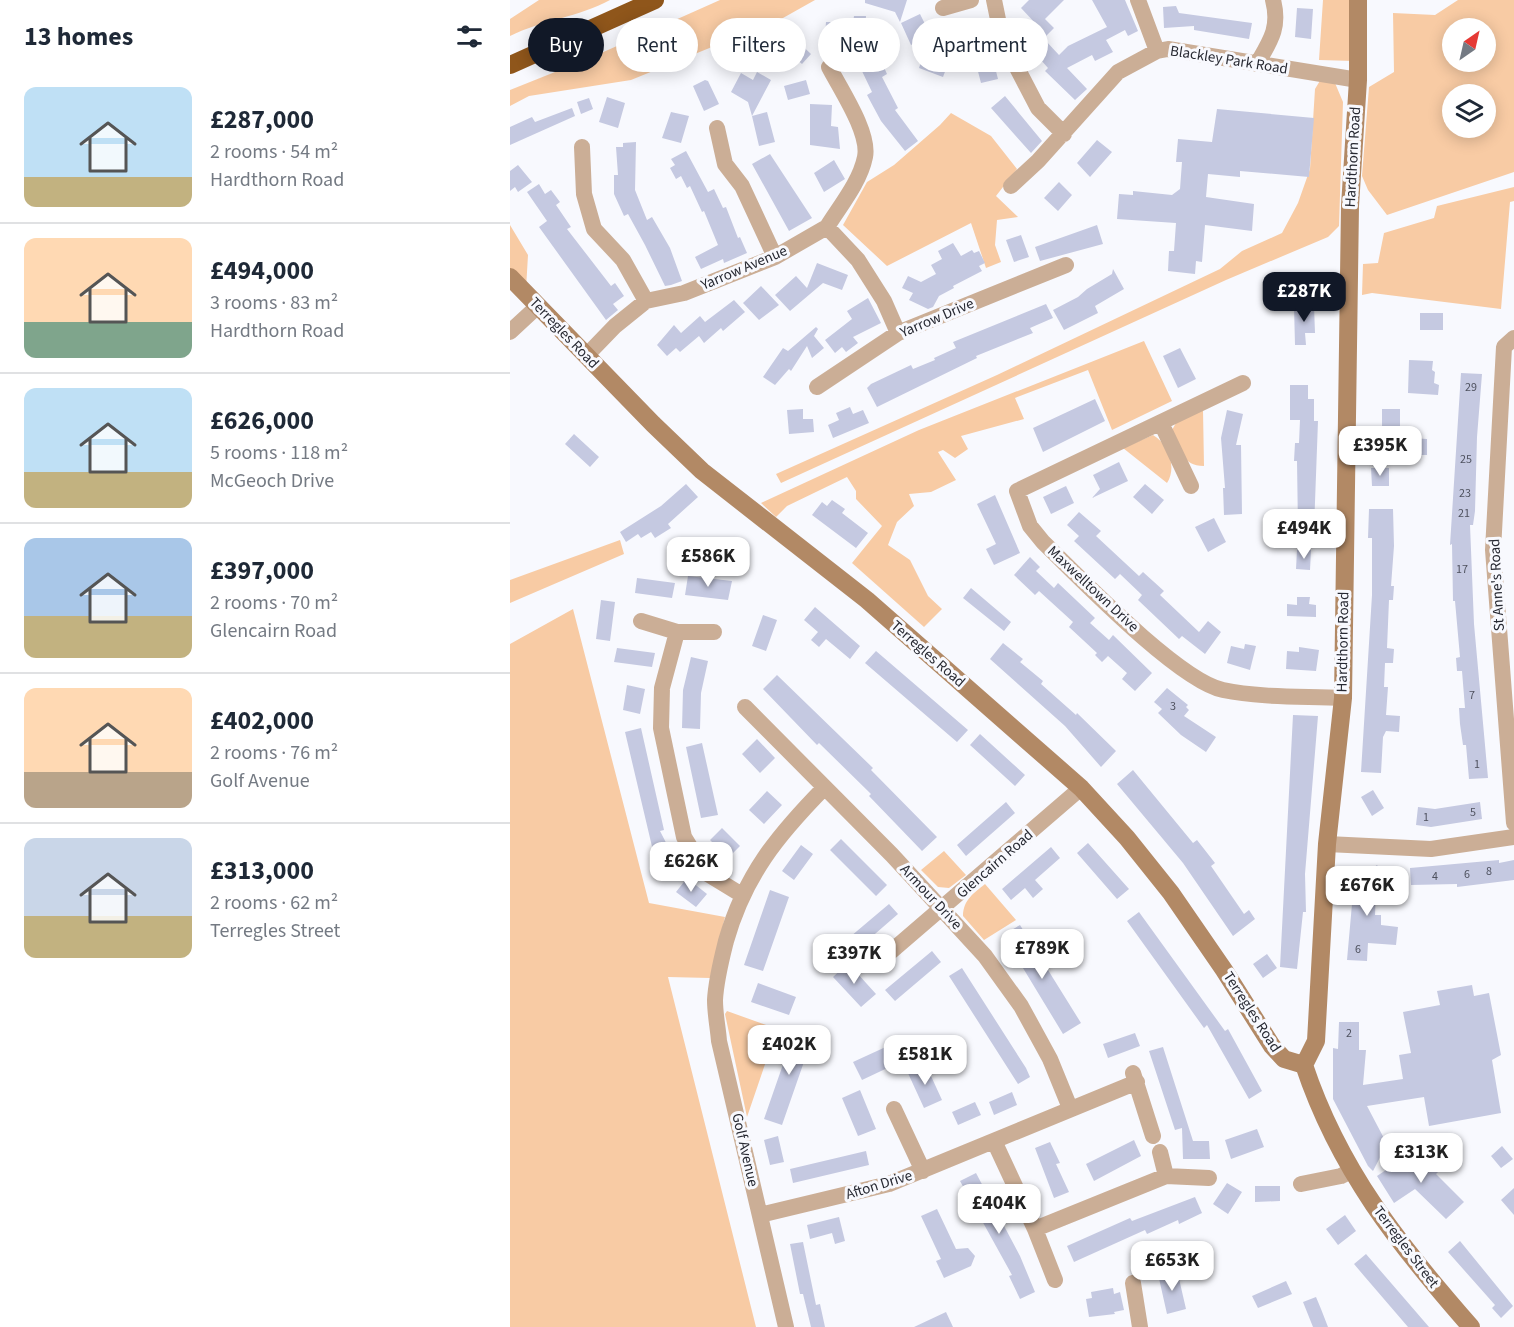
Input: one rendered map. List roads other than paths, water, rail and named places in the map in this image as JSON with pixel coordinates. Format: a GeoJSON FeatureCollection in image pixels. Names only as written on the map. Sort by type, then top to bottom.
{"type":"FeatureCollection","features":[{"type":"Feature","properties":{"kind":"highway"},"geometry":{"type":"LineString","coordinates":[[510,65],[655,0]]}},
{"type":"Feature","properties":{"kind":"street"},"geometry":{"type":"LineString","coordinates":[[943,8],[971,0]]}},
{"type":"Feature","properties":{"kind":"street"},"geometry":{"type":"LineString","coordinates":[[994,0],[1002,39],[1038,108],[1064,134]]}},
{"type":"Feature","properties":{"kind":"street"},"geometry":{"type":"LineString","coordinates":[[1138,0],[1156,51]]}},
{"type":"Feature","properties":{"kind":"street"},"geometry":{"type":"LineString","coordinates":[[1257,64],[1267,46],[1277,18],[1273,0]]}},
{"type":"Feature","properties":{"kind":"street","name":"Hardthorn Road"},"geometry":{"type":"LineString","coordinates":[[1304,1065],[1316,1041],[1327,844],[1342,698],[1350,206],[1358,80],[1358,0]]}},
{"type":"Feature","properties":{"kind":"street","name":"Blackley Park Road"},"geometry":{"type":"LineString","coordinates":[[1011,186],[1064,134],[1118,72],[1156,51],[1168,49],[1358,80]]}},
{"type":"Feature","properties":{"kind":"street"},"geometry":{"type":"LineString","coordinates":[[832,72],[862,131],[866,146],[865,158],[850,192],[827,227],[858,261],[884,301],[898,333]]}},
{"type":"Feature","properties":{"kind":"street"},"geometry":{"type":"LineString","coordinates":[[717,128],[725,164],[742,186],[775,257]]}},
{"type":"Feature","properties":{"kind":"street"},"geometry":{"type":"LineString","coordinates":[[582,147],[584,194],[594,229],[623,260],[646,301]]}},
{"type":"Feature","properties":{"kind":"street","name":"Yarrow Avenue"},"geometry":{"type":"LineString","coordinates":[[586,356],[615,326],[646,301],[684,293],[775,257],[827,227]]}},
{"type":"Feature","properties":{"kind":"street","name":"Yarrow Drive"},"geometry":{"type":"LineString","coordinates":[[817,387],[898,333],[1066,265]]}},
{"type":"Feature","properties":{"kind":"street","name":"Terregles Road"},"geometry":{"type":"LineString","coordinates":[[510,278],[702,471],[867,600],[1081,788],[1127,838],[1171,893],[1224,970],[1272,1046],[1284,1059],[1304,1065]]}},
{"type":"Feature","properties":{"kind":"street"},"geometry":{"type":"LineString","coordinates":[[510,332],[538,306]]}},
{"type":"Feature","properties":{"kind":"street","name":"St Anne's Road"},"geometry":{"type":"LineString","coordinates":[[1509,343],[1493,550],[1514,824]]}},
{"type":"Feature","properties":{"kind":"street","name":"Maxwelltown Drive"},"geometry":{"type":"LineString","coordinates":[[1243,383],[1017,491],[1030,526],[1043,542],[1165,656],[1198,679],[1221,690],[1342,698]]}},
{"type":"Feature","properties":{"kind":"street"},"geometry":{"type":"LineString","coordinates":[[1161,423],[1191,486]]}},
{"type":"Feature","properties":{"kind":"street"},"geometry":{"type":"LineString","coordinates":[[641,621],[677,632],[714,632]]}},
{"type":"Feature","properties":{"kind":"street"},"geometry":{"type":"LineString","coordinates":[[677,632],[662,688],[661,728],[684,837],[706,873],[742,895]]}},
{"type":"Feature","properties":{"kind":"street","name":"Armour Drive"},"geometry":{"type":"LineString","coordinates":[[745,707],[943,909],[985,956],[1021,1006],[1050,1059],[1070,1108]]}},
{"type":"Feature","properties":{"kind":"street","name":"Golf Avenue"},"geometry":{"type":"LineString","coordinates":[[786,1327],[719,1041],[715,1000],[718,971],[742,895],[757,865],[782,831],[824,788]]}},
{"type":"Feature","properties":{"kind":"street","name":"Glencairn Road"},"geometry":{"type":"LineString","coordinates":[[880,961],[1081,788]]}},
{"type":"Feature","properties":{"kind":"street"},"geometry":{"type":"LineString","coordinates":[[1327,844],[1431,849],[1514,837]]}},
{"type":"Feature","properties":{"kind":"street","name":"Terregles Street"},"geometry":{"type":"LineString","coordinates":[[1304,1065],[1322,1116],[1351,1171],[1409,1256],[1471,1327]]}},
{"type":"Feature","properties":{"kind":"street"},"geometry":{"type":"LineString","coordinates":[[1055,1280],[1035,1228],[994,1141],[1135,1077],[1153,1136]]}},
{"type":"Feature","properties":{"kind":"street"},"geometry":{"type":"LineString","coordinates":[[894,1109],[923,1171]]}},
{"type":"Feature","properties":{"kind":"street","name":"Afton Drive"},"geometry":{"type":"LineString","coordinates":[[760,1215],[889,1184],[994,1141]]}},
{"type":"Feature","properties":{"kind":"street"},"geometry":{"type":"LineString","coordinates":[[1160,1152],[1166,1176]]}},
{"type":"Feature","properties":{"kind":"street"},"geometry":{"type":"LineString","coordinates":[[1301,1184],[1351,1171]]}},
{"type":"Feature","properties":{"kind":"street"},"geometry":{"type":"LineString","coordinates":[[1035,1228],[1166,1176],[1209,1178]]}},
{"type":"Feature","properties":{"kind":"street"},"geometry":{"type":"LineString","coordinates":[[1133,1283],[1140,1327]]}}]}
